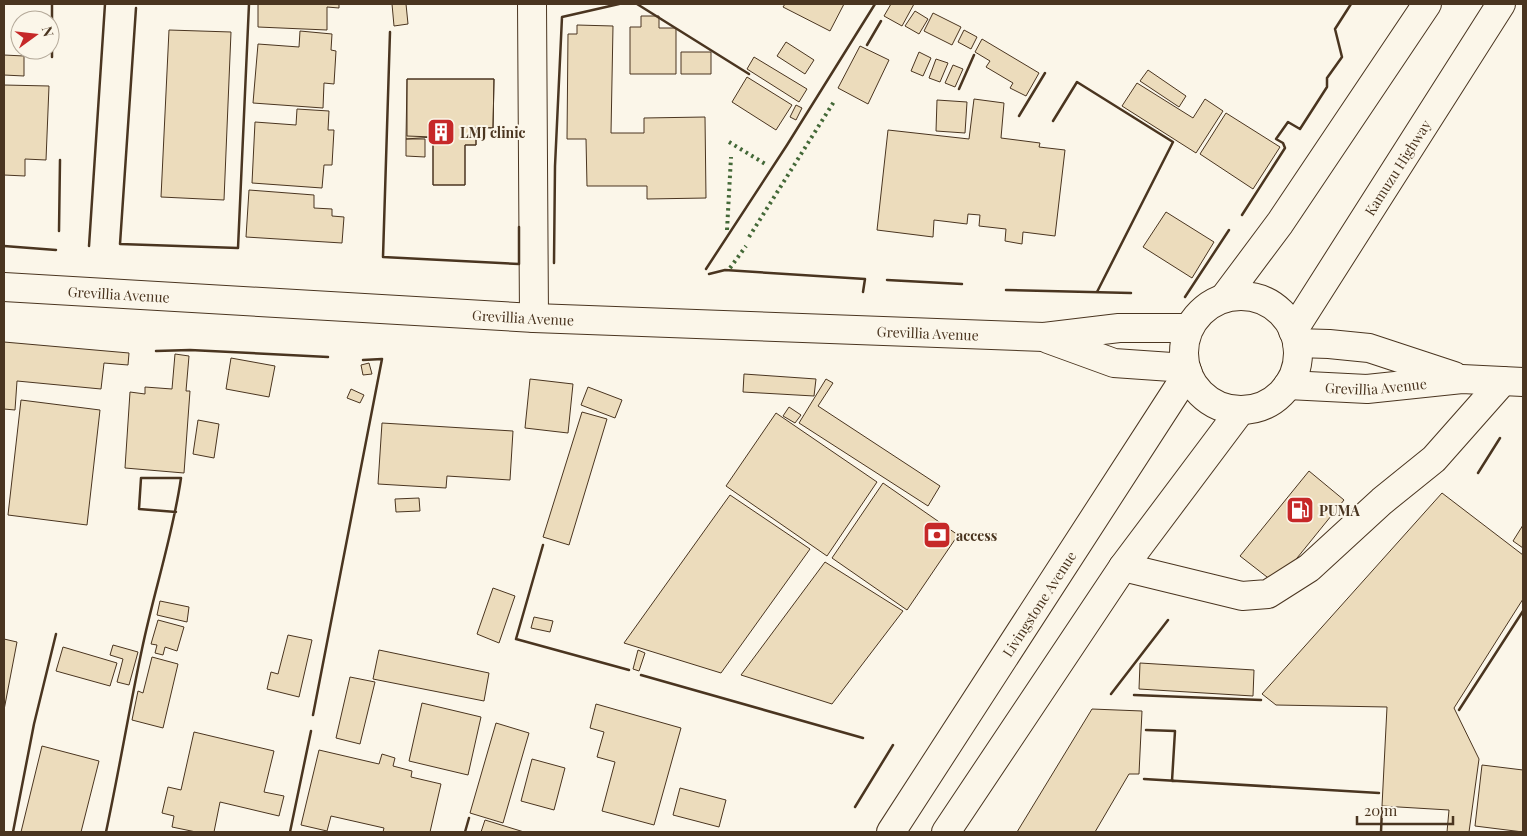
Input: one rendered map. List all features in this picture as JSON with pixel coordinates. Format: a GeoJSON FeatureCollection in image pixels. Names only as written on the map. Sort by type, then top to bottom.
{"type":"FeatureCollection","features":[{"type":"Feature","properties":{"kind":"main road"},"geometry":{"type":"LineString","coordinates":[[532,4],[534,318]]}},
{"type":"Feature","properties":{"kind":"main road"},"geometry":{"type":"LineString","coordinates":[[1224,298],[1280,223],[1426,4]]}},
{"type":"Feature","properties":{"kind":"main road","name":"Kamuzu Highway"},"geometry":{"type":"LineString","coordinates":[[1295,337],[1501,4]]}},
{"type":"Feature","properties":{"kind":"main road","name":"Grevillia Avenue"},"geometry":{"type":"LineString","coordinates":[[4,287],[534,318],[1044,337]]}},
{"type":"Feature","properties":{"kind":"main road"},"geometry":{"type":"LineString","coordinates":[[1242,295],[1260,298],[1276,308],[1289,321],[1295,337],[1297,365],[1288,385],[1276,399],[1259,408],[1240,410],[1220,406],[1203,396],[1187,371],[1184,358],[1189,328],[1204,309],[1224,298],[1242,295]]}},
{"type":"Feature","properties":{"kind":"main road"},"geometry":{"type":"LineString","coordinates":[[1044,337],[1119,328],[1189,328]]}},
{"type":"Feature","properties":{"kind":"main road"},"geometry":{"type":"LineString","coordinates":[[1044,337],[1114,363],[1187,371]]}},
{"type":"Feature","properties":{"kind":"main road","name":"Grevillia Avenue"},"geometry":{"type":"LineString","coordinates":[[1295,337],[1369,348],[1462,379]]}},
{"type":"Feature","properties":{"kind":"main road","name":"Livingstone Avenue"},"geometry":{"type":"LineString","coordinates":[[891,832],[1187,371]]}},
{"type":"Feature","properties":{"kind":"main road","name":"Grevillia Avenue"},"geometry":{"type":"LineString","coordinates":[[1288,385],[1367,389],[1462,379],[1513,381]]}},
{"type":"Feature","properties":{"kind":"main road"},"geometry":{"type":"LineString","coordinates":[[1123,567],[1242,596],[1268,594],[1309,568],[1382,501],[1434,459],[1513,381]]}},
{"type":"Feature","properties":{"kind":"main road"},"geometry":{"type":"LineString","coordinates":[[946,832],[1123,567],[1240,410]]}},
{"type":"Feature","properties":{"kind":"building"},"geometry":{"type":"Polygon","coordinates":[[[258,4],[339,4],[339,8],[327,7],[327,30],[258,27],[258,4]]]}},
{"type":"Feature","properties":{"kind":"building"},"geometry":{"type":"Polygon","coordinates":[[[392,4],[406,4],[408,24],[394,26],[392,4]]]}},
{"type":"Feature","properties":{"kind":"building"},"geometry":{"type":"Polygon","coordinates":[[[785,4],[844,4],[830,31],[783,7],[785,4]]]}},
{"type":"Feature","properties":{"kind":"building"},"geometry":{"type":"Polygon","coordinates":[[[891,4],[914,4],[902,26],[884,16],[891,4]]]}},
{"type":"Feature","properties":{"kind":"building"},"geometry":{"type":"Polygon","coordinates":[[[915,11],[928,19],[919,34],[905,26],[915,11]]]}},
{"type":"Feature","properties":{"kind":"building"},"geometry":{"type":"Polygon","coordinates":[[[933,13],[961,27],[952,45],[924,31],[933,13]]]}},
{"type":"Feature","properties":{"kind":"building"},"geometry":{"type":"Polygon","coordinates":[[[641,16],[659,16],[659,28],[676,28],[676,74],[630,74],[630,27],[641,27],[641,16]]]}},
{"type":"Feature","properties":{"kind":"building"},"geometry":{"type":"Polygon","coordinates":[[[577,25],[613,26],[611,133],[644,133],[644,118],[705,117],[706,198],[647,199],[647,186],[587,186],[586,139],[567,139],[568,34],[577,34],[577,25]]]}},
{"type":"Feature","properties":{"kind":"building"},"geometry":{"type":"Polygon","coordinates":[[[169,30],[231,32],[224,200],[161,197],[169,30]]]}},
{"type":"Feature","properties":{"kind":"building"},"geometry":{"type":"Polygon","coordinates":[[[964,30],[977,37],[971,49],[958,42],[964,30]]]}},
{"type":"Feature","properties":{"kind":"building"},"geometry":{"type":"Polygon","coordinates":[[[300,31],[332,34],[331,50],[336,51],[334,84],[324,83],[323,108],[253,103],[258,44],[299,47],[300,31]]]}},
{"type":"Feature","properties":{"kind":"building"},"geometry":{"type":"Polygon","coordinates":[[[982,39],[1039,73],[1026,96],[1010,88],[1013,83],[986,67],[990,61],[975,52],[982,39]]]}},
{"type":"Feature","properties":{"kind":"building"},"geometry":{"type":"Polygon","coordinates":[[[786,42],[814,60],[805,74],[777,56],[786,42]]]}},
{"type":"Feature","properties":{"kind":"building"},"geometry":{"type":"Polygon","coordinates":[[[860,46],[889,60],[868,104],[838,88],[860,46]]]}},
{"type":"Feature","properties":{"kind":"building"},"geometry":{"type":"Polygon","coordinates":[[[681,52],[711,52],[711,74],[681,74],[681,52]]]}},
{"type":"Feature","properties":{"kind":"building"},"geometry":{"type":"Polygon","coordinates":[[[919,52],[931,58],[923,76],[911,71],[919,52]]]}},
{"type":"Feature","properties":{"kind":"building"},"geometry":{"type":"Polygon","coordinates":[[[4,55],[10,55],[10,60],[24,60],[24,76],[4,75],[4,55]]]}},
{"type":"Feature","properties":{"kind":"building"},"geometry":{"type":"Polygon","coordinates":[[[754,57],[807,89],[799,102],[747,69],[754,57]]]}},
{"type":"Feature","properties":{"kind":"building"},"geometry":{"type":"Polygon","coordinates":[[[936,59],[948,63],[940,82],[929,78],[936,59]]]}},
{"type":"Feature","properties":{"kind":"building"},"geometry":{"type":"Polygon","coordinates":[[[953,65],[963,69],[955,87],[945,83],[953,65]]]}},
{"type":"Feature","properties":{"kind":"building"},"geometry":{"type":"Polygon","coordinates":[[[1148,70],[1186,96],[1179,107],[1140,81],[1148,70]]]}},
{"type":"Feature","properties":{"kind":"building"},"geometry":{"type":"Polygon","coordinates":[[[747,77],[792,105],[776,130],[732,102],[747,77]]]}},
{"type":"Feature","properties":{"kind":"building","name":"LMJ clinic"},"geometry":{"type":"Polygon","coordinates":[[[407,79],[494,79],[493,128],[476,127],[476,145],[465,145],[465,185],[433,185],[433,137],[407,136],[407,79]]]}},
{"type":"Feature","properties":{"kind":"building","name":"LMJ clinic"},"geometry":{"type":"Polygon","coordinates":[[[407,79],[494,79],[493,128],[476,127],[476,145],[465,145],[465,185],[433,185],[433,137],[406,139],[407,79]]]}},
{"type":"Feature","properties":{"kind":"building"},"geometry":{"type":"Polygon","coordinates":[[[1137,83],[1193,118],[1205,99],[1223,111],[1196,153],[1122,106],[1137,83]]]}},
{"type":"Feature","properties":{"kind":"building"},"geometry":{"type":"Polygon","coordinates":[[[4,85],[49,86],[46,160],[25,159],[25,176],[4,175],[4,85]]]}},
{"type":"Feature","properties":{"kind":"building"},"geometry":{"type":"Polygon","coordinates":[[[974,99],[1004,103],[1001,138],[1040,143],[1039,147],[1065,150],[1055,236],[1023,232],[1022,244],[1005,241],[1006,229],[979,226],[980,215],[968,214],[967,224],[934,220],[933,237],[877,230],[888,130],[969,139],[974,99]]]}},
{"type":"Feature","properties":{"kind":"building"},"geometry":{"type":"Polygon","coordinates":[[[937,100],[967,102],[965,133],[936,131],[937,100]]]}},
{"type":"Feature","properties":{"kind":"building"},"geometry":{"type":"Polygon","coordinates":[[[796,105],[802,108],[796,120],[790,117],[796,105]]]}},
{"type":"Feature","properties":{"kind":"building"},"geometry":{"type":"Polygon","coordinates":[[[297,109],[329,111],[328,130],[334,130],[332,165],[324,165],[322,188],[252,183],[255,122],[296,125],[297,109]]]}},
{"type":"Feature","properties":{"kind":"building"},"geometry":{"type":"Polygon","coordinates":[[[1226,113],[1280,147],[1253,189],[1200,154],[1226,113]]]}},
{"type":"Feature","properties":{"kind":"building"},"geometry":{"type":"Polygon","coordinates":[[[406,139],[425,139],[425,157],[406,156],[406,139]]]}},
{"type":"Feature","properties":{"kind":"building"},"geometry":{"type":"Polygon","coordinates":[[[249,190],[314,195],[314,208],[332,209],[332,216],[344,217],[342,243],[246,237],[249,190]]]}},
{"type":"Feature","properties":{"kind":"building"},"geometry":{"type":"Polygon","coordinates":[[[1166,212],[1214,242],[1192,278],[1143,247],[1166,212]]]}},
{"type":"Feature","properties":{"kind":"building"},"geometry":{"type":"Polygon","coordinates":[[[4,342],[129,353],[128,365],[104,363],[101,389],[17,381],[15,410],[4,409],[4,342]]]}},
{"type":"Feature","properties":{"kind":"building"},"geometry":{"type":"Polygon","coordinates":[[[175,354],[189,356],[186,391],[190,391],[184,473],[125,468],[130,392],[145,394],[145,387],[172,389],[175,354]]]}},
{"type":"Feature","properties":{"kind":"building"},"geometry":{"type":"Polygon","coordinates":[[[231,358],[275,366],[269,397],[226,389],[231,358]]]}},
{"type":"Feature","properties":{"kind":"building"},"geometry":{"type":"Polygon","coordinates":[[[369,363],[372,374],[363,375],[361,365],[369,363]]]}},
{"type":"Feature","properties":{"kind":"building"},"geometry":{"type":"Polygon","coordinates":[[[744,374],[816,379],[814,396],[743,392],[744,374]]]}},
{"type":"Feature","properties":{"kind":"building"},"geometry":{"type":"Polygon","coordinates":[[[530,379],[573,384],[568,433],[525,428],[530,379]]]}},
{"type":"Feature","properties":{"kind":"building"},"geometry":{"type":"Polygon","coordinates":[[[826,379],[833,383],[818,406],[940,486],[928,506],[799,423],[826,379]]]}},
{"type":"Feature","properties":{"kind":"building"},"geometry":{"type":"Polygon","coordinates":[[[588,387],[622,400],[615,418],[581,405],[588,387]]]}},
{"type":"Feature","properties":{"kind":"building"},"geometry":{"type":"Polygon","coordinates":[[[351,389],[364,395],[360,403],[347,398],[351,389]]]}},
{"type":"Feature","properties":{"kind":"building"},"geometry":{"type":"Polygon","coordinates":[[[21,400],[100,410],[87,525],[8,515],[21,400]]]}},
{"type":"Feature","properties":{"kind":"building"},"geometry":{"type":"Polygon","coordinates":[[[789,407],[801,415],[795,423],[783,416],[789,407]]]}},
{"type":"Feature","properties":{"kind":"building"},"geometry":{"type":"Polygon","coordinates":[[[582,412],[607,419],[569,545],[543,537],[582,412]]]}},
{"type":"Feature","properties":{"kind":"building"},"geometry":{"type":"Polygon","coordinates":[[[776,413],[877,482],[827,556],[726,486],[776,413]]]}},
{"type":"Feature","properties":{"kind":"building"},"geometry":{"type":"Polygon","coordinates":[[[198,420],[219,424],[214,458],[193,454],[198,420]]]}},
{"type":"Feature","properties":{"kind":"building"},"geometry":{"type":"Polygon","coordinates":[[[382,423],[513,431],[510,480],[447,476],[446,488],[378,484],[382,423]]]}},
{"type":"Feature","properties":{"kind":"building"},"geometry":{"type":"Polygon","coordinates":[[[1309,471],[1344,500],[1276,584],[1240,556],[1309,471]]]}},
{"type":"Feature","properties":{"kind":"building"},"geometry":{"type":"Polygon","coordinates":[[[883,483],[958,535],[907,610],[832,558],[883,483]]]}},
{"type":"Feature","properties":{"kind":"building"},"geometry":{"type":"Polygon","coordinates":[[[1442,493],[1523,555],[1523,599],[1454,708],[1479,759],[1469,832],[1447,832],[1449,810],[1382,806],[1387,707],[1276,705],[1262,694],[1442,493]]]}},
{"type":"Feature","properties":{"kind":"building"},"geometry":{"type":"Polygon","coordinates":[[[730,495],[810,549],[721,673],[624,643],[730,495]]]}},
{"type":"Feature","properties":{"kind":"building"},"geometry":{"type":"Polygon","coordinates":[[[419,498],[420,511],[396,512],[395,499],[419,498]]]}},
{"type":"Feature","properties":{"kind":"building"},"geometry":{"type":"Polygon","coordinates":[[[1523,525],[1523,548],[1513,541],[1523,525]]]}},
{"type":"Feature","properties":{"kind":"building"},"geometry":{"type":"Polygon","coordinates":[[[825,562],[903,611],[832,704],[741,675],[825,562]]]}},
{"type":"Feature","properties":{"kind":"building"},"geometry":{"type":"Polygon","coordinates":[[[493,588],[515,596],[499,643],[477,634],[493,588]]]}},
{"type":"Feature","properties":{"kind":"building"},"geometry":{"type":"Polygon","coordinates":[[[160,601],[189,607],[187,622],[157,615],[160,601]]]}},
{"type":"Feature","properties":{"kind":"building"},"geometry":{"type":"Polygon","coordinates":[[[534,617],[553,621],[550,632],[531,628],[534,617]]]}},
{"type":"Feature","properties":{"kind":"building"},"geometry":{"type":"Polygon","coordinates":[[[158,620],[184,627],[177,651],[165,647],[163,655],[155,653],[157,645],[151,644],[158,620]]]}},
{"type":"Feature","properties":{"kind":"building"},"geometry":{"type":"Polygon","coordinates":[[[288,635],[312,640],[299,697],[267,689],[271,672],[278,674],[288,635]]]}},
{"type":"Feature","properties":{"kind":"building"},"geometry":{"type":"Polygon","coordinates":[[[4,639],[17,642],[4,710],[4,639]]]}},
{"type":"Feature","properties":{"kind":"building"},"geometry":{"type":"Polygon","coordinates":[[[113,645],[138,652],[129,685],[117,682],[123,659],[110,655],[113,645]]]}},
{"type":"Feature","properties":{"kind":"building"},"geometry":{"type":"Polygon","coordinates":[[[63,647],[117,663],[110,686],[56,671],[63,647]]]}},
{"type":"Feature","properties":{"kind":"building"},"geometry":{"type":"Polygon","coordinates":[[[379,650],[489,673],[484,701],[373,679],[379,650]]]}},
{"type":"Feature","properties":{"kind":"building"},"geometry":{"type":"Polygon","coordinates":[[[638,650],[645,653],[639,671],[633,669],[638,650]]]}},
{"type":"Feature","properties":{"kind":"building"},"geometry":{"type":"Polygon","coordinates":[[[152,657],[178,664],[163,728],[132,720],[138,691],[143,693],[152,657]]]}},
{"type":"Feature","properties":{"kind":"building"},"geometry":{"type":"Polygon","coordinates":[[[1140,663],[1254,670],[1253,696],[1139,689],[1140,663]]]}},
{"type":"Feature","properties":{"kind":"building"},"geometry":{"type":"Polygon","coordinates":[[[350,677],[375,682],[360,744],[336,738],[350,677]]]}},
{"type":"Feature","properties":{"kind":"building"},"geometry":{"type":"Polygon","coordinates":[[[422,703],[481,717],[468,775],[409,761],[422,703]]]}},
{"type":"Feature","properties":{"kind":"building"},"geometry":{"type":"Polygon","coordinates":[[[596,704],[681,728],[654,825],[602,811],[615,762],[597,757],[604,732],[590,728],[596,704]]]}},
{"type":"Feature","properties":{"kind":"building"},"geometry":{"type":"Polygon","coordinates":[[[1092,709],[1142,711],[1139,774],[1129,774],[1095,832],[1017,832],[1092,709]]]}},
{"type":"Feature","properties":{"kind":"building"},"geometry":{"type":"Polygon","coordinates":[[[496,723],[529,733],[503,823],[470,813],[496,723]]]}},
{"type":"Feature","properties":{"kind":"building"},"geometry":{"type":"Polygon","coordinates":[[[194,732],[274,751],[264,792],[284,796],[279,816],[220,802],[214,832],[196,832],[172,827],[174,816],[162,813],[168,787],[181,790],[194,732]]]}},
{"type":"Feature","properties":{"kind":"building"},"geometry":{"type":"Polygon","coordinates":[[[42,746],[99,761],[81,832],[21,832],[42,746]]]}},
{"type":"Feature","properties":{"kind":"building"},"geometry":{"type":"Polygon","coordinates":[[[319,750],[379,764],[382,754],[395,758],[393,766],[412,771],[411,777],[441,784],[430,832],[383,832],[384,828],[331,816],[327,831],[301,825],[319,750]]]}},
{"type":"Feature","properties":{"kind":"building"},"geometry":{"type":"Polygon","coordinates":[[[532,759],[565,768],[554,810],[521,801],[532,759]]]}},
{"type":"Feature","properties":{"kind":"building"},"geometry":{"type":"Polygon","coordinates":[[[1482,765],[1523,770],[1523,832],[1475,826],[1482,765]]]}},
{"type":"Feature","properties":{"kind":"building"},"geometry":{"type":"Polygon","coordinates":[[[680,788],[726,800],[719,827],[673,815],[680,788]]]}},
{"type":"Feature","properties":{"kind":"building"},"geometry":{"type":"Polygon","coordinates":[[[485,820],[524,832],[481,832],[485,820]]]}},
{"type":"Feature","properties":{"kind":"hedge"},"geometry":{"type":"LineString","coordinates":[[749,237],[835,100]]}},
{"type":"Feature","properties":{"kind":"hedge"},"geometry":{"type":"LineString","coordinates":[[729,142],[767,165]]}},
{"type":"Feature","properties":{"kind":"hedge"},"geometry":{"type":"LineString","coordinates":[[727,230],[731,157]]}},
{"type":"Feature","properties":{"kind":"hedge"},"geometry":{"type":"LineString","coordinates":[[730,268],[746,246]]}},
{"type":"Feature","properties":{"kind":"wall"},"geometry":{"type":"LineString","coordinates":[[52,4],[52,10]]}},
{"type":"Feature","properties":{"kind":"wall"},"geometry":{"type":"LineString","coordinates":[[89,246],[105,4]]}},
{"type":"Feature","properties":{"kind":"wall"},"geometry":{"type":"LineString","coordinates":[[136,8],[120,244],[238,248],[249,4]]}},
{"type":"Feature","properties":{"kind":"wall"},"geometry":{"type":"LineString","coordinates":[[554,263],[555,166],[562,17],[619,4]]}},
{"type":"Feature","properties":{"kind":"wall"},"geometry":{"type":"LineString","coordinates":[[637,4],[749,74]]}},
{"type":"Feature","properties":{"kind":"wall"},"geometry":{"type":"LineString","coordinates":[[706,269],[787,145],[875,4]]}},
{"type":"Feature","properties":{"kind":"wall"},"geometry":{"type":"LineString","coordinates":[[1242,215],[1285,148],[1283,143],[1276,139],[1288,122],[1300,129],[1327,87],[1327,78],[1342,57],[1335,29],[1351,4]]}},
{"type":"Feature","properties":{"kind":"wall"},"geometry":{"type":"LineString","coordinates":[[867,45],[881,21]]}},
{"type":"Feature","properties":{"kind":"wall"},"geometry":{"type":"LineString","coordinates":[[390,32],[383,257],[519,264],[519,227]]}},
{"type":"Feature","properties":{"kind":"wall"},"geometry":{"type":"LineString","coordinates":[[959,89],[974,55]]}},
{"type":"Feature","properties":{"kind":"wall"},"geometry":{"type":"LineString","coordinates":[[1019,116],[1045,73]]}},
{"type":"Feature","properties":{"kind":"wall"},"geometry":{"type":"LineString","coordinates":[[1053,121],[1077,82],[1173,142],[1097,292]]}},
{"type":"Feature","properties":{"kind":"wall"},"geometry":{"type":"LineString","coordinates":[[59,231],[60,160]]}},
{"type":"Feature","properties":{"kind":"wall"},"geometry":{"type":"LineString","coordinates":[[1185,297],[1229,230]]}},
{"type":"Feature","properties":{"kind":"wall"},"geometry":{"type":"LineString","coordinates":[[4,246],[56,250]]}},
{"type":"Feature","properties":{"kind":"wall"},"geometry":{"type":"LineString","coordinates":[[709,274],[725,270],[865,279],[863,292]]}},
{"type":"Feature","properties":{"kind":"wall"},"geometry":{"type":"LineString","coordinates":[[887,280],[962,284]]}},
{"type":"Feature","properties":{"kind":"wall"},"geometry":{"type":"LineString","coordinates":[[1006,290],[1131,293]]}},
{"type":"Feature","properties":{"kind":"wall"},"geometry":{"type":"LineString","coordinates":[[156,351],[190,350],[328,357]]}},
{"type":"Feature","properties":{"kind":"wall"},"geometry":{"type":"LineString","coordinates":[[313,715],[382,359],[363,360]]}},
{"type":"Feature","properties":{"kind":"wall"},"geometry":{"type":"LineString","coordinates":[[1478,473],[1500,438]]}},
{"type":"Feature","properties":{"kind":"wall"},"geometry":{"type":"LineString","coordinates":[[106,832],[142,649],[173,521],[178,499],[181,478],[141,478],[139,509],[176,512]]}},
{"type":"Feature","properties":{"kind":"wall"},"geometry":{"type":"LineString","coordinates":[[543,545],[516,639],[629,670]]}},
{"type":"Feature","properties":{"kind":"wall"},"geometry":{"type":"LineString","coordinates":[[1459,710],[1523,611]]}},
{"type":"Feature","properties":{"kind":"wall"},"geometry":{"type":"LineString","coordinates":[[1111,694],[1168,620]]}},
{"type":"Feature","properties":{"kind":"wall"},"geometry":{"type":"LineString","coordinates":[[13,832],[34,724],[56,634]]}},
{"type":"Feature","properties":{"kind":"wall"},"geometry":{"type":"LineString","coordinates":[[641,675],[863,738]]}},
{"type":"Feature","properties":{"kind":"wall"},"geometry":{"type":"LineString","coordinates":[[1134,695],[1261,700]]}},
{"type":"Feature","properties":{"kind":"wall"},"geometry":{"type":"LineString","coordinates":[[1146,730],[1175,731],[1172,781]]}},
{"type":"Feature","properties":{"kind":"wall"},"geometry":{"type":"LineString","coordinates":[[290,832],[311,731]]}},
{"type":"Feature","properties":{"kind":"wall"},"geometry":{"type":"LineString","coordinates":[[855,807],[893,745]]}},
{"type":"Feature","properties":{"kind":"wall"},"geometry":{"type":"LineString","coordinates":[[1144,779],[1379,793]]}},
{"type":"Feature","properties":{"kind":"wall"},"geometry":{"type":"LineString","coordinates":[[1381,832],[1382,808]]}},
{"type":"Feature","properties":{"kind":"wall"},"geometry":{"type":"LineString","coordinates":[[465,832],[469,818]]}},
{"type":"Feature","properties":{"kind":"place","name":"LMJ clinic"},"geometry":{"type":"Point","coordinates":[441,132]}},
{"type":"Feature","properties":{"kind":"place","name":"PUMA"},"geometry":{"type":"Point","coordinates":[1300,510]}},
{"type":"Feature","properties":{"kind":"place","name":"access"},"geometry":{"type":"Point","coordinates":[937,535]}}]}
